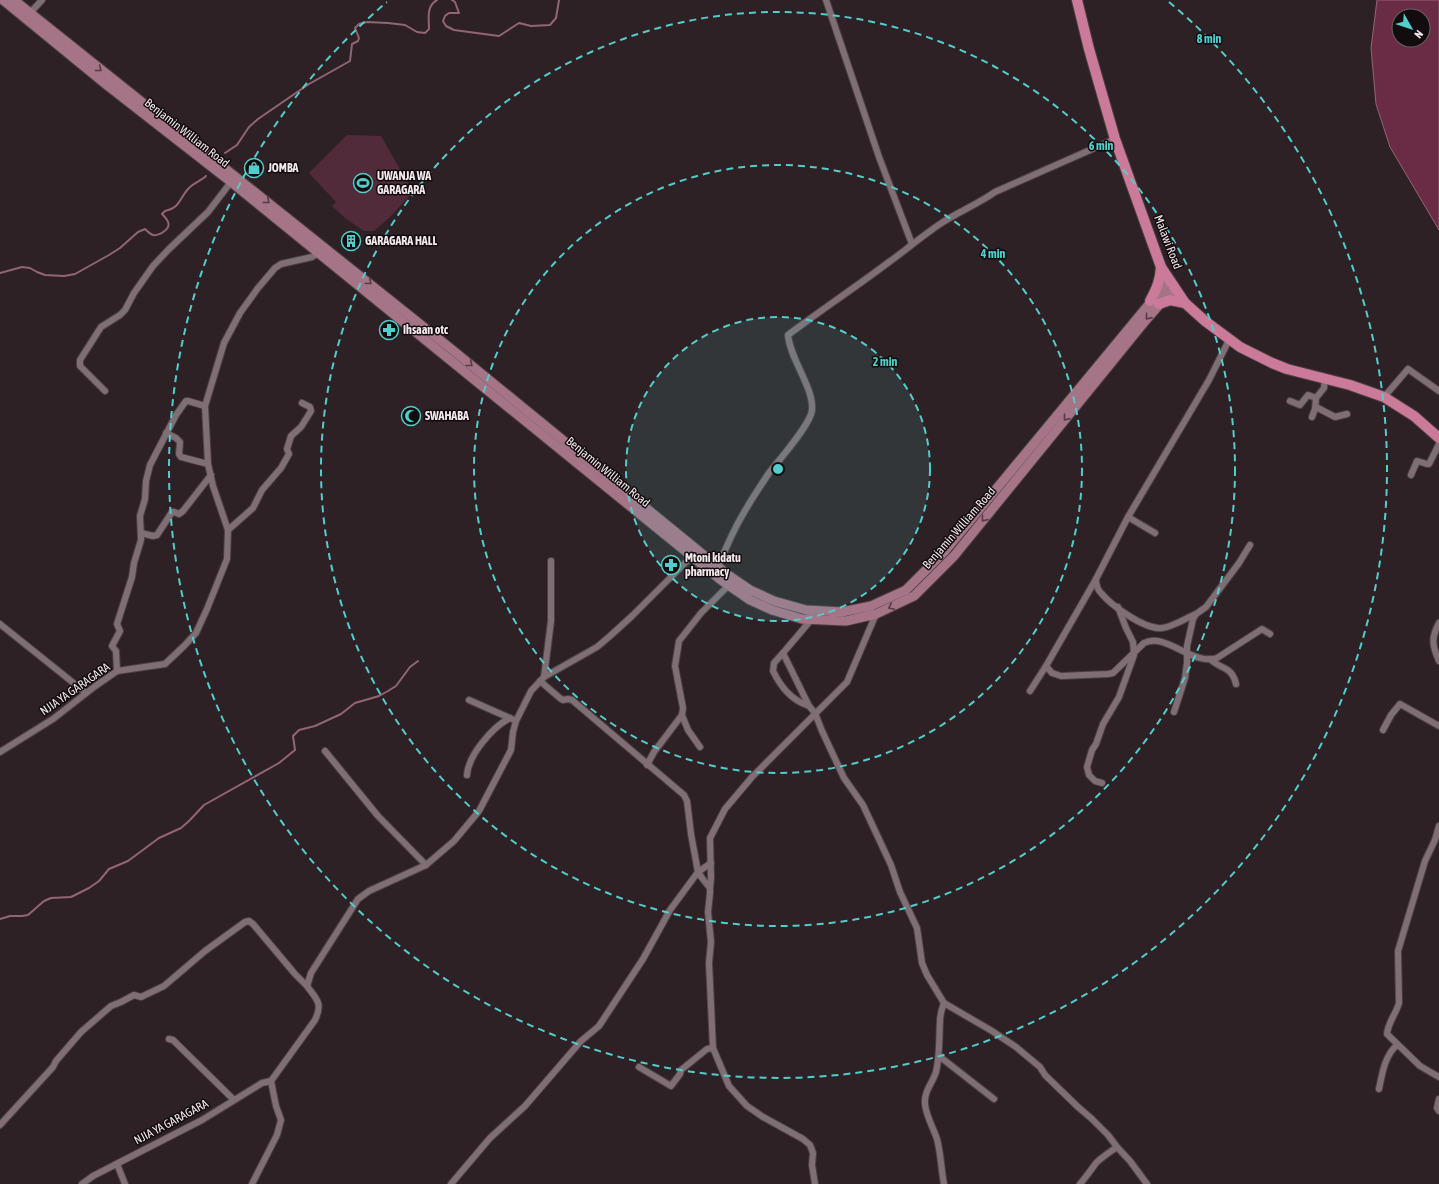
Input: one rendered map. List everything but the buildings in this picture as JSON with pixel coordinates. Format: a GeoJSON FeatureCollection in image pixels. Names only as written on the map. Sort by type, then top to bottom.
{"type":"FeatureCollection","features":[{"type":"Feature","properties":{"kind":"main road","name":"Benjamin William Road"},"geometry":{"type":"LineString","coordinates":[[3,0],[108,86],[231,182],[695,553],[755,593],[774,601],[806,610],[811,615],[846,621],[876,614],[914,596],[954,556],[1154,303]]}},
{"type":"Feature","properties":{"kind":"main road","name":"Benjamin William Road"},"geometry":{"type":"LineString","coordinates":[[14,0],[450,348],[695,553],[721,580],[750,600],[772,610],[802,619],[811,615],[842,612],[871,606],[906,590],[945,551],[1171,284]]}},
{"type":"Feature","properties":{"kind":"main road","name":"Malawi Road"},"geometry":{"type":"LineString","coordinates":[[1077,0],[1089,49],[1115,139],[1160,267],[1185,303],[1204,321],[1230,340],[1272,363],[1287,369],[1325,378],[1384,397],[1414,416],[1439,438]]}},
{"type":"Feature","properties":{"kind":"main road"},"geometry":{"type":"LineString","coordinates":[[1160,267],[1160,279],[1154,303],[1170,300],[1185,303]]}},
{"type":"Feature","properties":{"kind":"street"},"geometry":{"type":"LineString","coordinates":[[30,13],[42,0]]}},
{"type":"Feature","properties":{"kind":"street"},"geometry":{"type":"LineString","coordinates":[[826,0],[879,157],[912,244]]}},
{"type":"Feature","properties":{"kind":"street"},"geometry":{"type":"LineString","coordinates":[[718,567],[745,510],[768,474],[811,414],[811,400],[789,344],[788,335],[890,262],[912,244],[958,213],[984,200],[995,192],[1115,139]]}},
{"type":"Feature","properties":{"kind":"street"},"geometry":{"type":"LineString","coordinates":[[105,391],[80,366],[80,360],[101,328],[125,310],[134,293],[154,266],[169,249],[208,212],[231,182]]}},
{"type":"Feature","properties":{"kind":"street","name":"NJIA YA GARAGARA"},"geometry":{"type":"LineString","coordinates":[[0,752],[53,719],[117,671],[165,664],[196,633],[227,559],[228,530],[213,486],[208,464],[205,406],[224,344],[240,313],[258,288],[278,265],[312,257],[320,253]]}},
{"type":"Feature","properties":{"kind":"street"},"geometry":{"type":"LineString","coordinates":[[1030,691],[1096,579],[1128,517],[1209,380],[1230,340]]}},
{"type":"Feature","properties":{"kind":"street"},"geometry":{"type":"LineString","coordinates":[[1384,397],[1408,369],[1439,391]]}},
{"type":"Feature","properties":{"kind":"street"},"geometry":{"type":"LineString","coordinates":[[1312,417],[1316,406],[1316,398],[1324,389],[1325,378]]}},
{"type":"Feature","properties":{"kind":"street"},"geometry":{"type":"LineString","coordinates":[[1290,401],[1300,405],[1308,395],[1316,398]]}},
{"type":"Feature","properties":{"kind":"street"},"geometry":{"type":"LineString","coordinates":[[117,671],[116,651],[112,646],[120,631],[116,624],[132,577],[134,563],[141,540],[140,516],[145,499],[146,481],[150,465],[176,415],[186,401],[205,406]]}},
{"type":"Feature","properties":{"kind":"street"},"geometry":{"type":"LineString","coordinates":[[228,530],[253,508],[262,490],[281,468],[289,454],[287,449],[291,436],[301,427],[311,411],[310,407],[302,403]]}},
{"type":"Feature","properties":{"kind":"street"},"geometry":{"type":"LineString","coordinates":[[1316,406],[1336,417],[1347,414]]}},
{"type":"Feature","properties":{"kind":"street"},"geometry":{"type":"LineString","coordinates":[[166,433],[176,438],[180,442],[179,454],[181,457],[208,464]]}},
{"type":"Feature","properties":{"kind":"street"},"geometry":{"type":"LineString","coordinates":[[1411,475],[1417,461],[1429,464],[1439,444]]}},
{"type":"Feature","properties":{"kind":"street"},"geometry":{"type":"LineString","coordinates":[[140,532],[153,536],[157,535],[172,512],[179,514],[183,511],[211,475]]}},
{"type":"Feature","properties":{"kind":"street"},"geometry":{"type":"LineString","coordinates":[[1128,517],[1155,533]]}},
{"type":"Feature","properties":{"kind":"street"},"geometry":{"type":"LineString","coordinates":[[1096,579],[1097,586],[1101,593],[1137,621],[1153,627],[1168,627],[1196,614],[1206,607],[1239,563],[1250,545]]}},
{"type":"Feature","properties":{"kind":"street"},"geometry":{"type":"LineString","coordinates":[[307,986],[311,973],[358,899],[369,891],[426,865],[454,841],[479,811],[511,750],[513,720],[531,691],[542,679],[597,647],[632,616],[695,553]]}},
{"type":"Feature","properties":{"kind":"street"},"geometry":{"type":"LineString","coordinates":[[542,679],[550,621],[551,561]]}},
{"type":"Feature","properties":{"kind":"street"},"geometry":{"type":"LineString","coordinates":[[647,765],[654,752],[682,715],[683,708],[674,666],[679,641],[701,613],[729,585]]}},
{"type":"Feature","properties":{"kind":"street"},"geometry":{"type":"LineString","coordinates":[[1102,783],[1095,781],[1089,775],[1087,767],[1089,757],[1103,724],[1119,697],[1135,652],[1133,642],[1118,607]]}},
{"type":"Feature","properties":{"kind":"street"},"geometry":{"type":"LineString","coordinates":[[815,1184],[812,1165],[813,1153],[810,1145],[803,1139],[747,1106],[729,1086],[713,1048],[708,963],[711,942],[708,912],[711,874],[710,838],[725,809],[752,777],[849,678],[876,614]]}},
{"type":"Feature","properties":{"kind":"street"},"geometry":{"type":"LineString","coordinates":[[1174,712],[1185,678],[1191,625],[1196,614]]}},
{"type":"Feature","properties":{"kind":"street"},"geometry":{"type":"LineString","coordinates":[[809,706],[801,704],[785,691],[773,671],[774,663],[811,615]]}},
{"type":"Feature","properties":{"kind":"street"},"geometry":{"type":"LineString","coordinates":[[1439,623],[1432,639],[1434,651],[1439,661]]}},
{"type":"Feature","properties":{"kind":"street"},"geometry":{"type":"LineString","coordinates":[[0,624],[86,693]]}},
{"type":"Feature","properties":{"kind":"street"},"geometry":{"type":"LineString","coordinates":[[1046,666],[1052,673],[1061,676],[1108,674],[1113,673],[1144,643],[1154,640],[1204,659],[1210,659],[1217,658],[1262,629],[1270,634]]}},
{"type":"Feature","properties":{"kind":"street"},"geometry":{"type":"LineString","coordinates":[[783,653],[809,706],[815,713],[844,778],[863,805],[891,864],[900,892],[917,928],[922,963],[926,975],[944,1003],[954,1010],[980,1023],[1031,1058],[1040,1067],[1044,1075],[1092,1119],[1130,1161],[1147,1184]]}},
{"type":"Feature","properties":{"kind":"street"},"geometry":{"type":"LineString","coordinates":[[1210,659],[1213,662],[1223,666],[1233,675],[1236,684]]}},
{"type":"Feature","properties":{"kind":"street"},"geometry":{"type":"LineString","coordinates":[[542,679],[561,699],[572,700],[594,717],[647,765],[684,795],[687,801],[698,872],[710,888]]}},
{"type":"Feature","properties":{"kind":"street"},"geometry":{"type":"LineString","coordinates":[[469,700],[513,720]]}},
{"type":"Feature","properties":{"kind":"street"},"geometry":{"type":"LineString","coordinates":[[1383,730],[1391,715],[1400,704],[1439,726]]}},
{"type":"Feature","properties":{"kind":"street"},"geometry":{"type":"LineString","coordinates":[[682,715],[688,730],[700,747]]}},
{"type":"Feature","properties":{"kind":"street"},"geometry":{"type":"LineString","coordinates":[[467,776],[470,761],[481,746],[498,726],[513,720]]}},
{"type":"Feature","properties":{"kind":"street"},"geometry":{"type":"LineString","coordinates":[[325,751],[378,816],[426,865]]}},
{"type":"Feature","properties":{"kind":"street"},"geometry":{"type":"LineString","coordinates":[[1439,826],[1435,840],[1425,861],[1398,951],[1399,1003],[1387,1027],[1387,1034],[1398,1045],[1420,1066],[1439,1077]]}},
{"type":"Feature","properties":{"kind":"street"},"geometry":{"type":"LineString","coordinates":[[451,1184],[490,1138],[525,1106],[581,1042],[599,1026],[643,959],[670,910],[698,872],[711,863]]}},
{"type":"Feature","properties":{"kind":"street"},"geometry":{"type":"LineString","coordinates":[[702,878],[711,874]]}},
{"type":"Feature","properties":{"kind":"street"},"geometry":{"type":"LineString","coordinates":[[0,1125],[81,1032],[106,1010],[134,995],[141,997],[164,986],[205,951],[245,922],[249,921],[307,986],[320,1005],[315,1020],[271,1081],[276,1106],[281,1120],[277,1135],[252,1184]]}},
{"type":"Feature","properties":{"kind":"street"},"geometry":{"type":"LineString","coordinates":[[944,1003],[940,1020],[939,1056],[935,1074],[925,1094],[925,1104],[940,1154],[944,1184]]}},
{"type":"Feature","properties":{"kind":"street"},"geometry":{"type":"LineString","coordinates":[[169,1039],[172,1040],[234,1100]]}},
{"type":"Feature","properties":{"kind":"street"},"geometry":{"type":"LineString","coordinates":[[1378,1089],[1386,1062],[1394,1048],[1398,1045]]}},
{"type":"Feature","properties":{"kind":"street"},"geometry":{"type":"LineString","coordinates":[[639,1067],[671,1086],[680,1076],[681,1070],[707,1049],[713,1048]]}},
{"type":"Feature","properties":{"kind":"street"},"geometry":{"type":"LineString","coordinates":[[939,1056],[994,1098]]}},
{"type":"Feature","properties":{"kind":"street","name":"NJIA YA GARAGARA"},"geometry":{"type":"LineString","coordinates":[[82,1184],[93,1176],[202,1120],[262,1083],[271,1081]]}},
{"type":"Feature","properties":{"kind":"street"},"geometry":{"type":"LineString","coordinates":[[1439,1099],[1437,1108],[1439,1111]]}},
{"type":"Feature","properties":{"kind":"street"},"geometry":{"type":"LineString","coordinates":[[1080,1184],[1092,1171],[1096,1163],[1117,1147]]}},
{"type":"Feature","properties":{"kind":"street"},"geometry":{"type":"LineString","coordinates":[[117,1164],[125,1184]]}},
{"type":"Feature","properties":{"kind":"shaded area"},"geometry":{"type":"Polygon","coordinates":[[[1377,0],[1439,0],[1439,230],[1390,147],[1376,104],[1371,48],[1377,0]]]}},
{"type":"Feature","properties":{"kind":"shaded area","name":"UWANJA WA GARAGARA"},"geometry":{"type":"Polygon","coordinates":[[[347,135],[381,136],[413,192],[389,218],[374,231],[364,231],[345,218],[332,206],[336,202],[309,173],[347,135]]]}},
{"type":"Feature","properties":{"kind":"waterway"},"geometry":{"type":"LineString","coordinates":[[225,153],[237,145],[249,127],[258,119],[309,84],[350,61],[352,44],[358,41],[359,38],[355,28],[359,24],[367,22],[405,25],[417,32],[425,33],[429,29],[431,6],[437,0]]}},
{"type":"Feature","properties":{"kind":"waterway"},"geometry":{"type":"LineString","coordinates":[[452,0],[455,2],[459,13],[449,13],[445,16],[443,21],[446,26],[454,30],[499,36],[519,23],[531,26],[550,25],[556,18],[559,0]]}},
{"type":"Feature","properties":{"kind":"waterway"},"geometry":{"type":"LineString","coordinates":[[0,273],[22,267],[30,268],[45,275],[64,276],[75,274],[120,248],[138,232],[145,229],[153,235],[164,232],[168,227],[168,222],[162,214],[165,211],[174,208],[190,187],[206,176]]}},
{"type":"Feature","properties":{"kind":"waterway"},"geometry":{"type":"LineString","coordinates":[[0,919],[10,916],[28,915],[44,901],[51,898],[71,897],[89,888],[99,881],[109,869],[128,861],[159,838],[181,828],[204,805],[279,763],[295,750],[293,736],[299,730],[315,726],[341,714],[355,703],[379,696],[388,691],[396,686],[410,667],[418,661]]}},
{"type":"Feature","properties":{"kind":"place","name":"JOMBA"},"geometry":{"type":"Point","coordinates":[254,168]}},
{"type":"Feature","properties":{"kind":"place","name":"UWANJA WA GARAGARA"},"geometry":{"type":"Point","coordinates":[363,183]}},
{"type":"Feature","properties":{"kind":"place","name":"GARAGARA HALL"},"geometry":{"type":"Point","coordinates":[351,241]}},
{"type":"Feature","properties":{"kind":"place","name":"Ihsaan otc"},"geometry":{"type":"Point","coordinates":[389,330]}},
{"type":"Feature","properties":{"kind":"place","name":"SWAHABA"},"geometry":{"type":"Point","coordinates":[411,416]}},
{"type":"Feature","properties":{"kind":"place","name":"Mtoni kidatu pharmacy"},"geometry":{"type":"Point","coordinates":[671,565]}}]}
